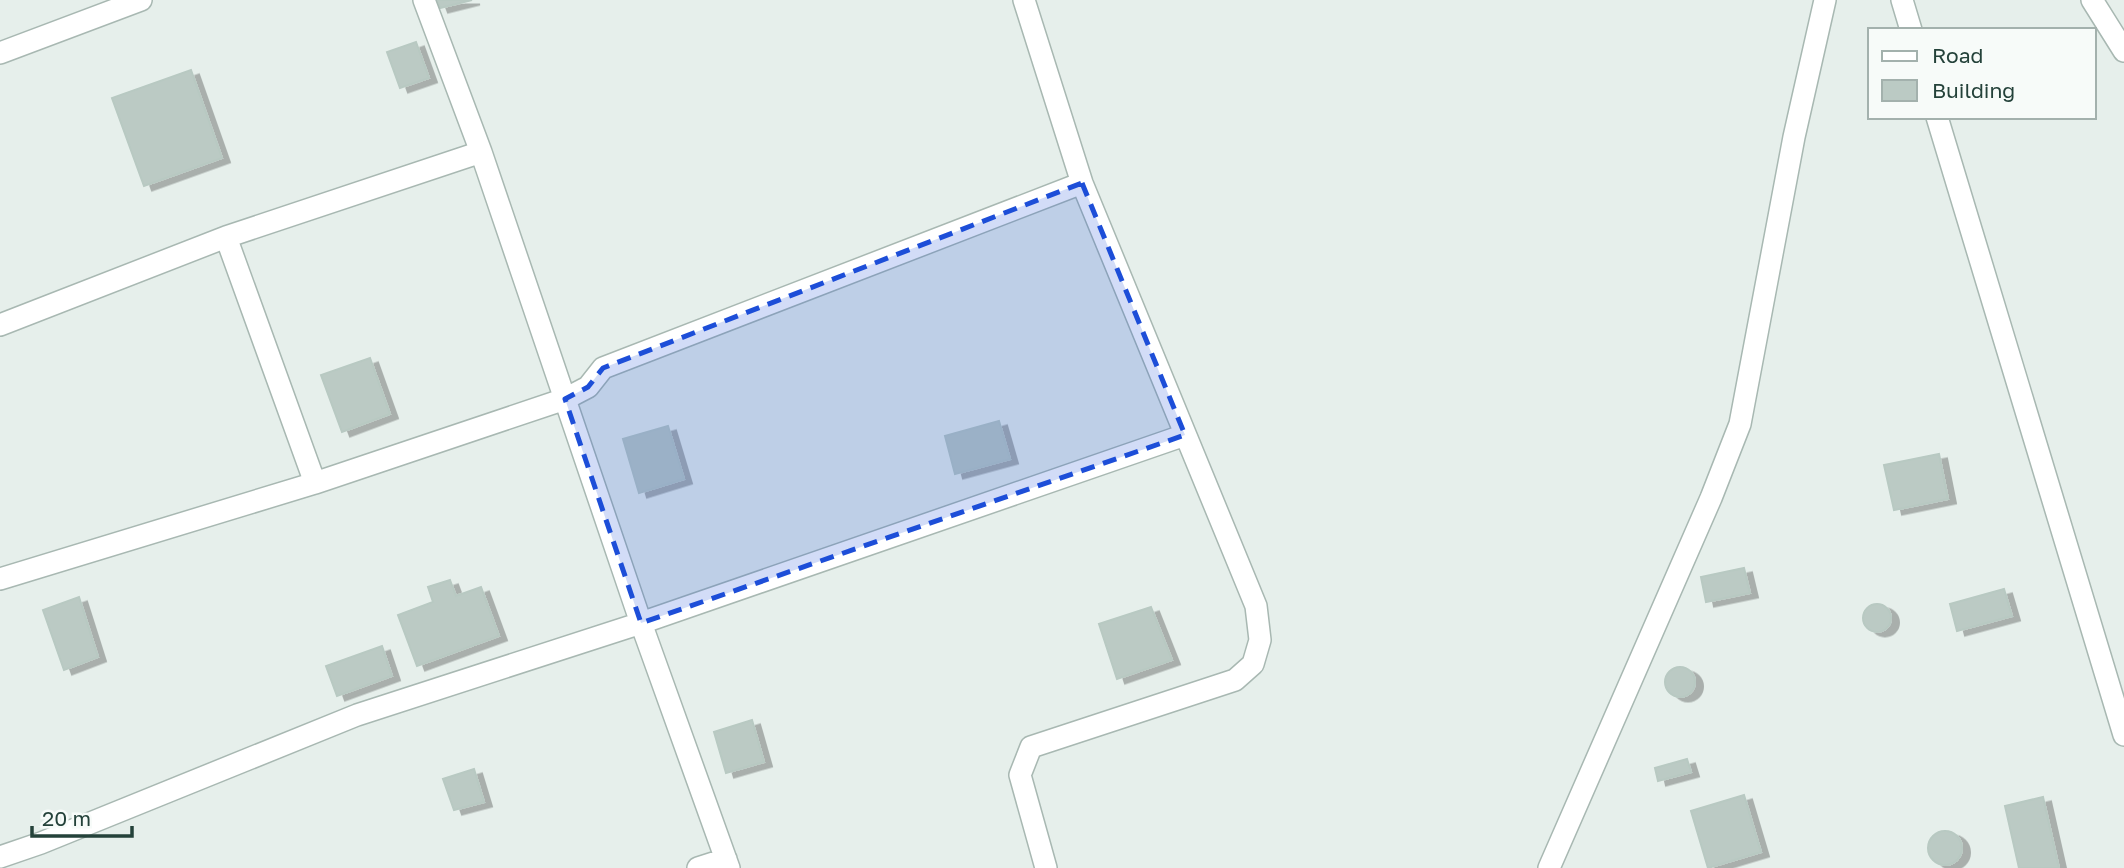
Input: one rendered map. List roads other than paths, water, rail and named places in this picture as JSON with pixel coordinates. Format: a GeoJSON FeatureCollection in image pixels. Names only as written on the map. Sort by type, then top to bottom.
{"type":"FeatureCollection","features":[{"type":"Feature","properties":{"kind":"street"},"geometry":{"type":"LineString","coordinates":[[0,53],[141,0]]}},
{"type":"Feature","properties":{"kind":"street"},"geometry":{"type":"LineString","coordinates":[[424,0],[481,152],[641,623],[727,864],[698,868]]}},
{"type":"Feature","properties":{"kind":"street"},"geometry":{"type":"LineString","coordinates":[[1024,0],[1082,183],[1256,606],[1260,640],[1253,664],[1235,680],[1031,747],[1020,775],[1046,868]]}},
{"type":"Feature","properties":{"kind":"street"},"geometry":{"type":"LineString","coordinates":[[1549,868],[1711,498],[1740,424],[1794,137],[1825,0]]}},
{"type":"Feature","properties":{"kind":"street"},"geometry":{"type":"LineString","coordinates":[[1902,0],[1910,28]]}},
{"type":"Feature","properties":{"kind":"street"},"geometry":{"type":"LineString","coordinates":[[2092,0],[2124,51]]}},
{"type":"Feature","properties":{"kind":"street"},"geometry":{"type":"LineString","coordinates":[[1938,119],[2124,735]]}},
{"type":"Feature","properties":{"kind":"street"},"geometry":{"type":"LineString","coordinates":[[0,325],[226,237],[481,152]]}},
{"type":"Feature","properties":{"kind":"street"},"geometry":{"type":"LineString","coordinates":[[0,579],[315,483],[565,399],[588,387],[603,368],[1082,183]]}},
{"type":"Feature","properties":{"kind":"street"},"geometry":{"type":"LineString","coordinates":[[226,237],[315,483]]}},
{"type":"Feature","properties":{"kind":"street"},"geometry":{"type":"LineString","coordinates":[[0,858],[357,715],[641,623],[1185,435]]}}]}
